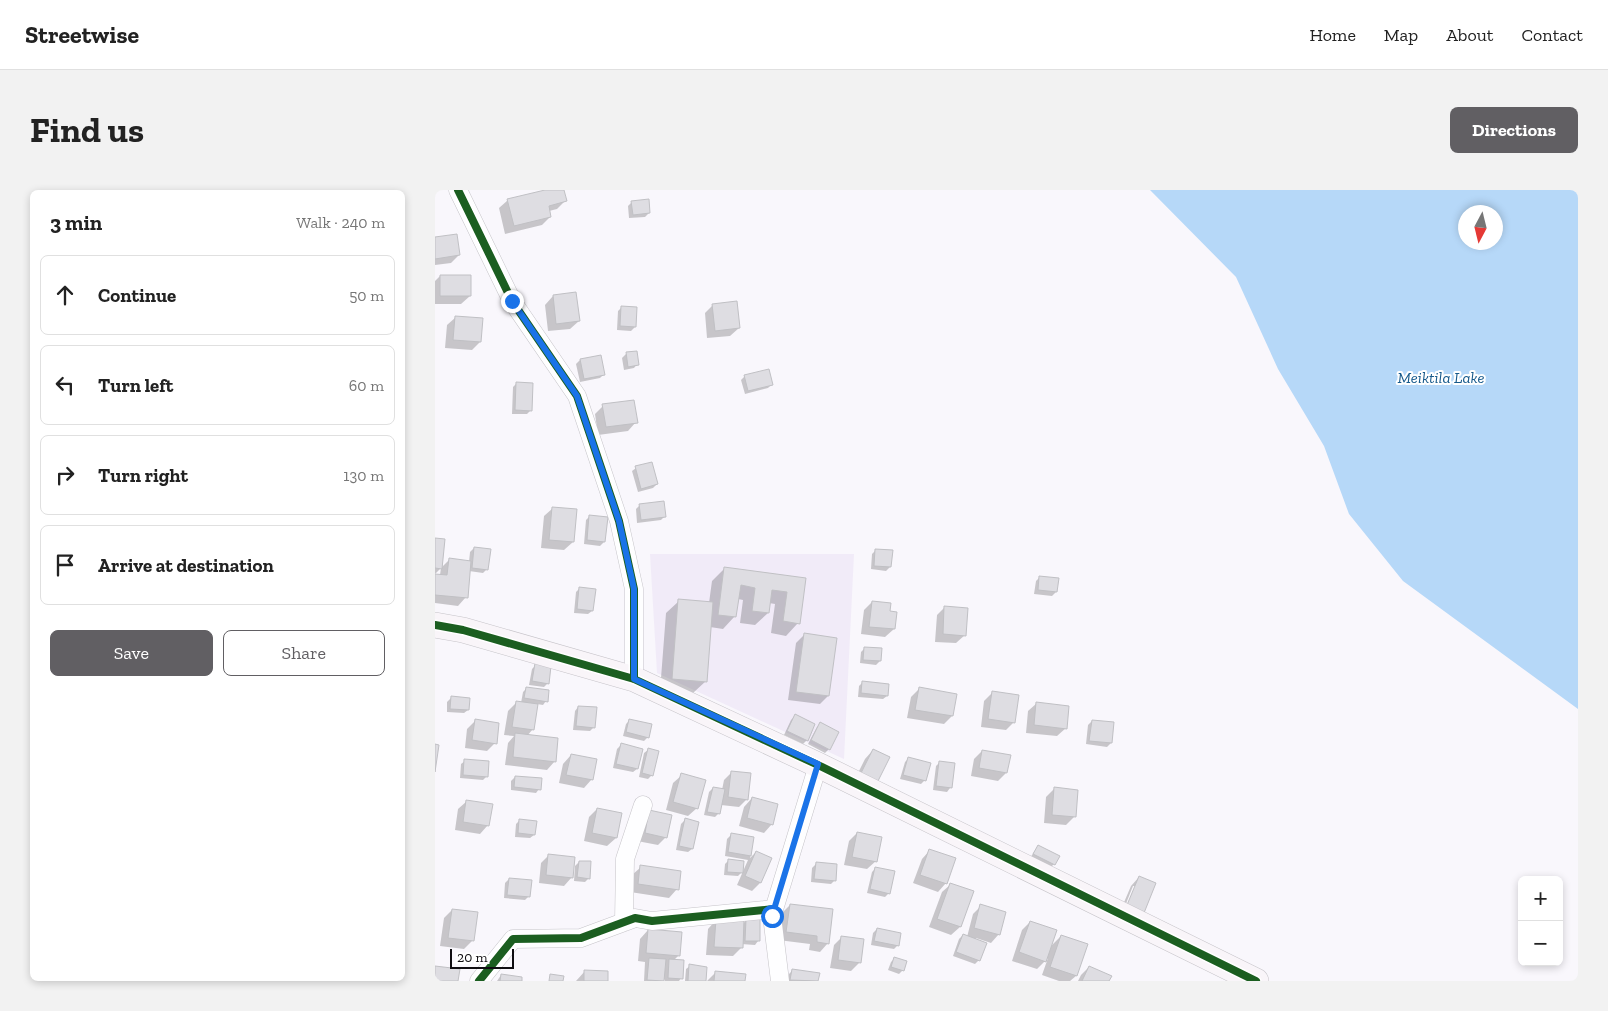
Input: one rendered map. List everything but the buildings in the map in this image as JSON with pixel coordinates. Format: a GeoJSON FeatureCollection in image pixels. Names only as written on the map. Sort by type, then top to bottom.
{"type":"FeatureCollection","features":[{"type":"Feature","properties":{"kind":"street"},"geometry":{"type":"LineString","coordinates":[[458,190],[512,301],[577,396],[619,521],[634,589],[634,679]]}},
{"type":"Feature","properties":{"kind":"street"},"geometry":{"type":"LineString","coordinates":[[435,625],[463,630],[634,679],[818,764],[1256,981]]}},
{"type":"Feature","properties":{"kind":"street"},"geometry":{"type":"LineString","coordinates":[[780,981],[772,916],[818,764]]}},
{"type":"Feature","properties":{"kind":"street"},"geometry":{"type":"LineString","coordinates":[[624,922],[625,859],[643,805]]}},
{"type":"Feature","properties":{"kind":"street"},"geometry":{"type":"LineString","coordinates":[[479,981],[513,939],[581,938],[635,918],[652,920],[774,909]]}},
{"type":"Feature","properties":{"kind":"shaded area"},"geometry":{"type":"Polygon","coordinates":[[[650,554],[854,554],[844,759],[657,673],[650,554]]]}},
{"type":"Feature","properties":{"kind":"water","name":"Meiktila Lake"},"geometry":{"type":"Polygon","coordinates":[[[1150,190],[1578,190],[1578,709],[1403,581],[1349,514],[1324,446],[1278,369],[1236,277],[1150,190]]]}},
{"type":"Feature","properties":{"kind":"cycle path"},"geometry":{"type":"LineString","coordinates":[[458,190],[512,301],[577,396],[619,521],[634,589],[634,679]]}},
{"type":"Feature","properties":{"kind":"cycle path"},"geometry":{"type":"LineString","coordinates":[[435,625],[463,630],[634,679],[818,765],[1256,981]]}},
{"type":"Feature","properties":{"kind":"cycle path"},"geometry":{"type":"LineString","coordinates":[[479,981],[513,939],[581,938],[635,918],[652,921],[774,909]]}},
{"type":"Feature","properties":{"kind":"route"},"geometry":{"type":"LineString","coordinates":[[512,301],[577,396],[619,521],[634,589],[634,679],[818,764],[772,916]]}}]}
